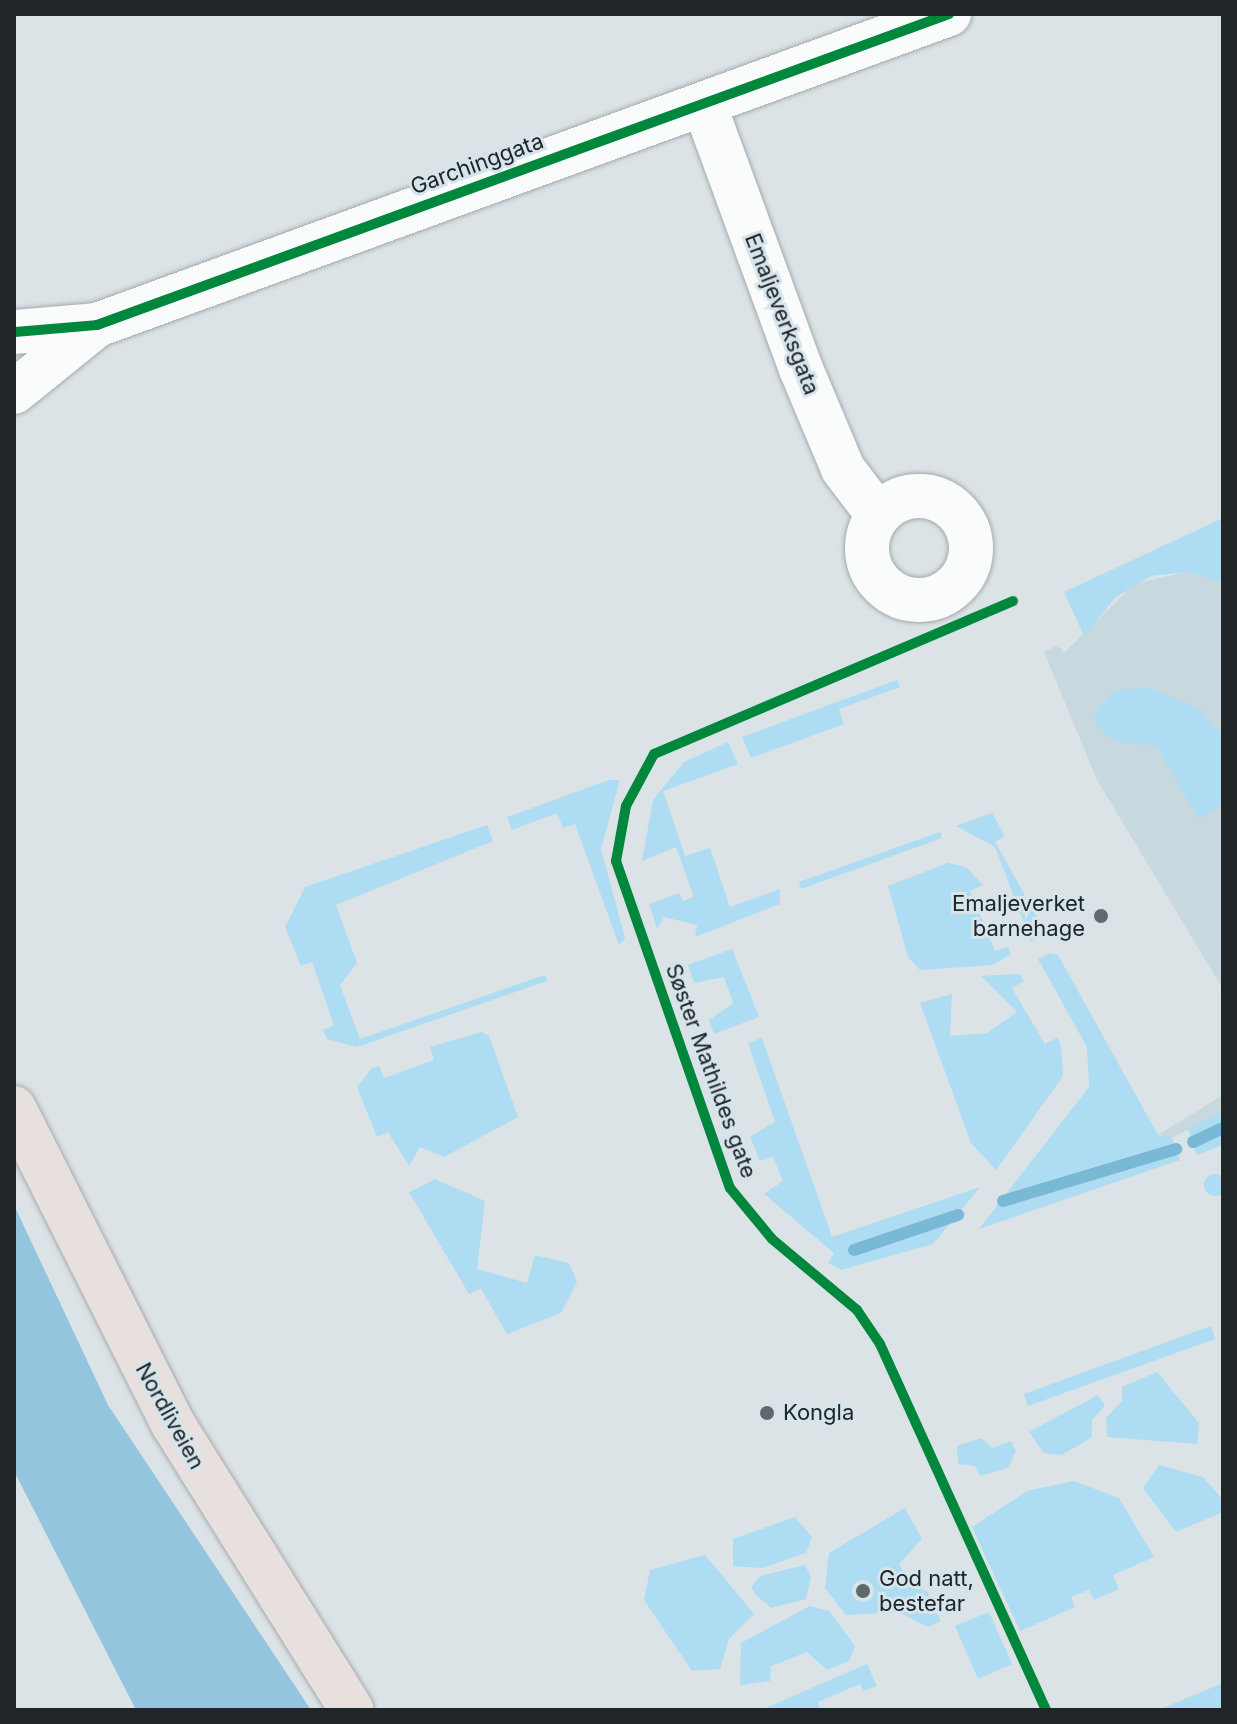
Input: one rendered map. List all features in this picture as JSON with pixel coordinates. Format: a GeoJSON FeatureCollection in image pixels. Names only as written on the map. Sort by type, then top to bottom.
{"type":"FeatureCollection","features":[{"type":"Feature","properties":{"kind":"main road","name":"Nordliveien"},"geometry":{"type":"LineString","coordinates":[[14,1108],[173,1424],[352,1710]]}},
{"type":"Feature","properties":{"kind":"street","name":"Garchinggata"},"geometry":{"type":"LineString","coordinates":[[14,332],[97,325],[704,104],[862,29],[949,14]]}},
{"type":"Feature","properties":{"kind":"street","name":"Emaljeverksgata"},"geometry":{"type":"LineString","coordinates":[[704,104],[843,469],[878,515]]}},
{"type":"Feature","properties":{"kind":"street","name":"Garchinggata"},"geometry":{"type":"LineString","coordinates":[[14,392],[97,325]]}},
{"type":"Feature","properties":{"kind":"shaded area"},"geometry":{"type":"Polygon","coordinates":[[[1223,518],[1223,583],[1186,572],[1151,576],[1116,597],[1084,636],[1064,592],[1223,518]]]}},
{"type":"Feature","properties":{"kind":"shaded area"},"geometry":{"type":"Polygon","coordinates":[[[1186,572],[1223,583],[1223,989],[1097,780],[1044,652],[1058,645],[1064,653],[1134,584],[1186,572]]]}},
{"type":"Feature","properties":{"kind":"shaded area"},"geometry":{"type":"Polygon","coordinates":[[[897,680],[900,687],[839,709],[844,724],[751,758],[742,737],[897,680]]]}},
{"type":"Feature","properties":{"kind":"shaded area"},"geometry":{"type":"Polygon","coordinates":[[[1151,688],[1200,709],[1223,736],[1223,805],[1199,819],[1156,746],[1116,742],[1097,726],[1095,712],[1114,690],[1151,688]]]}},
{"type":"Feature","properties":{"kind":"shaded area"},"geometry":{"type":"Polygon","coordinates":[[[728,742],[738,764],[663,791],[685,856],[710,848],[730,907],[780,889],[780,904],[695,937],[697,925],[664,917],[657,929],[649,904],[679,893],[683,901],[694,897],[676,847],[642,861],[653,800],[684,762],[728,742]]]}},
{"type":"Feature","properties":{"kind":"shaded area"},"geometry":{"type":"Polygon","coordinates":[[[609,780],[620,780],[601,849],[625,938],[619,945],[575,824],[563,828],[557,813],[512,830],[507,817],[609,780]]]}},
{"type":"Feature","properties":{"kind":"shaded area"},"geometry":{"type":"Polygon","coordinates":[[[992,813],[1005,836],[995,842],[1046,933],[1031,941],[995,847],[956,826],[992,813]]]}},
{"type":"Feature","properties":{"kind":"shaded area"},"geometry":{"type":"Polygon","coordinates":[[[487,825],[493,841],[336,905],[357,963],[340,985],[360,1039],[545,975],[547,981],[357,1047],[327,1039],[323,1030],[334,1025],[312,962],[301,966],[285,927],[305,887],[487,825]]]}},
{"type":"Feature","properties":{"kind":"shaded area"},"geometry":{"type":"Polygon","coordinates":[[[940,832],[942,838],[801,889],[799,882],[940,832]]]}},
{"type":"Feature","properties":{"kind":"shaded area"},"geometry":{"type":"Polygon","coordinates":[[[948,863],[966,867],[983,885],[970,891],[995,951],[1008,947],[1011,954],[993,965],[920,970],[908,957],[888,886],[948,863]]]}},
{"type":"Feature","properties":{"kind":"shaded area"},"geometry":{"type":"Polygon","coordinates":[[[732,949],[759,1017],[714,1034],[709,1020],[733,1003],[724,977],[694,983],[688,965],[732,949]]]}},
{"type":"Feature","properties":{"kind":"shaded area"},"geometry":{"type":"Polygon","coordinates":[[[1050,953],[1058,955],[1158,1135],[1172,1138],[1180,1160],[979,1229],[1089,1087],[1087,1047],[1038,959],[1050,953]]]}},
{"type":"Feature","properties":{"kind":"shaded area"},"geometry":{"type":"Polygon","coordinates":[[[1020,974],[1024,981],[1012,988],[1045,1044],[1057,1038],[1061,1045],[1063,1076],[996,1170],[971,1143],[920,1003],[952,994],[950,1036],[987,1033],[1017,1012],[981,976],[1020,974]]]}},
{"type":"Feature","properties":{"kind":"shaded area"},"geometry":{"type":"Polygon","coordinates":[[[481,1032],[489,1036],[518,1117],[444,1157],[420,1147],[409,1166],[388,1132],[377,1137],[357,1087],[372,1068],[379,1066],[384,1078],[434,1060],[430,1047],[481,1032]]]}},
{"type":"Feature","properties":{"kind":"shaded area"},"geometry":{"type":"Polygon","coordinates":[[[762,1038],[832,1237],[980,1187],[933,1244],[841,1270],[828,1263],[834,1253],[764,1194],[783,1181],[773,1156],[760,1161],[750,1137],[775,1122],[748,1043],[762,1038]]]}},
{"type":"Feature","properties":{"kind":"shaded area"},"geometry":{"type":"Polygon","coordinates":[[[1223,1095],[1223,1112],[1172,1138],[1158,1135],[1223,1095]]]}},
{"type":"Feature","properties":{"kind":"shaded area"},"geometry":{"type":"Polygon","coordinates":[[[1223,1112],[1223,1145],[1197,1155],[1188,1129],[1223,1112]]]}},
{"type":"Feature","properties":{"kind":"shaded area"},"geometry":{"type":"Polygon","coordinates":[[[1215,1174],[1223,1177],[1226,1185],[1223,1193],[1215,1196],[1207,1193],[1204,1185],[1207,1177],[1215,1174]]]}},
{"type":"Feature","properties":{"kind":"shaded area"},"geometry":{"type":"Polygon","coordinates":[[[435,1179],[485,1201],[477,1269],[527,1283],[535,1255],[569,1263],[577,1282],[561,1313],[507,1334],[481,1289],[469,1294],[409,1192],[435,1179]]]}},
{"type":"Feature","properties":{"kind":"shaded area"},"geometry":{"type":"Polygon","coordinates":[[[14,1205],[108,1405],[311,1710],[136,1710],[14,1471],[14,1205]]]}},
{"type":"Feature","properties":{"kind":"shaded area"},"geometry":{"type":"Polygon","coordinates":[[[1211,1326],[1215,1339],[1028,1406],[1024,1394],[1211,1326]]]}},
{"type":"Feature","properties":{"kind":"shaded area"},"geometry":{"type":"Polygon","coordinates":[[[1157,1372],[1199,1423],[1197,1444],[1107,1437],[1106,1418],[1122,1401],[1122,1387],[1157,1372]]]}},
{"type":"Feature","properties":{"kind":"shaded area"},"geometry":{"type":"Polygon","coordinates":[[[1098,1395],[1105,1406],[1092,1420],[1092,1437],[1062,1455],[1044,1453],[1029,1432],[1098,1395]]]}},
{"type":"Feature","properties":{"kind":"shaded area"},"geometry":{"type":"Polygon","coordinates":[[[981,1438],[992,1448],[1011,1441],[1016,1451],[1008,1468],[980,1476],[975,1466],[958,1464],[957,1446],[981,1438]]]}},
{"type":"Feature","properties":{"kind":"shaded area"},"geometry":{"type":"Polygon","coordinates":[[[1159,1465],[1203,1477],[1223,1500],[1223,1512],[1176,1532],[1143,1488],[1159,1465]]]}},
{"type":"Feature","properties":{"kind":"shaded area"},"geometry":{"type":"Polygon","coordinates":[[[1074,1481],[1119,1498],[1154,1557],[1113,1575],[1119,1589],[1094,1600],[1089,1590],[1071,1597],[1075,1607],[1020,1631],[972,1527],[1027,1491],[1074,1481]]]}},
{"type":"Feature","properties":{"kind":"shaded area"},"geometry":{"type":"Polygon","coordinates":[[[905,1508],[922,1539],[899,1564],[912,1587],[927,1591],[941,1621],[928,1627],[898,1612],[846,1615],[825,1588],[829,1553],[905,1508]]]}},
{"type":"Feature","properties":{"kind":"shaded area"},"geometry":{"type":"Polygon","coordinates":[[[795,1517],[812,1537],[806,1553],[762,1568],[733,1566],[733,1539],[795,1517]]]}},
{"type":"Feature","properties":{"kind":"shaded area"},"geometry":{"type":"Polygon","coordinates":[[[705,1555],[754,1614],[729,1639],[720,1669],[692,1671],[644,1600],[650,1570],[705,1555]]]}},
{"type":"Feature","properties":{"kind":"shaded area"},"geometry":{"type":"Polygon","coordinates":[[[805,1565],[811,1577],[806,1599],[771,1608],[751,1587],[760,1576],[805,1565]]]}},
{"type":"Feature","properties":{"kind":"shaded area"},"geometry":{"type":"Polygon","coordinates":[[[810,1606],[829,1611],[855,1646],[849,1661],[827,1670],[807,1652],[771,1666],[770,1681],[740,1685],[741,1643],[810,1606]]]}},
{"type":"Feature","properties":{"kind":"shaded area"},"geometry":{"type":"Polygon","coordinates":[[[989,1612],[1012,1664],[978,1679],[955,1626],[989,1612]]]}},
{"type":"Feature","properties":{"kind":"shaded area"},"geometry":{"type":"Polygon","coordinates":[[[867,1664],[877,1686],[864,1691],[860,1684],[818,1702],[821,1710],[761,1710],[867,1664]]]}},
{"type":"Feature","properties":{"kind":"shaded area"},"geometry":{"type":"Polygon","coordinates":[[[1223,1683],[1223,1710],[1158,1710],[1223,1683]]]}},
{"type":"Feature","properties":{"kind":"waterway"},"geometry":{"type":"LineString","coordinates":[[1193,1142],[1223,1128]]}},
{"type":"Feature","properties":{"kind":"waterway"},"geometry":{"type":"LineString","coordinates":[[1003,1201],[1176,1149]]}},
{"type":"Feature","properties":{"kind":"waterway"},"geometry":{"type":"LineString","coordinates":[[854,1250],[958,1215]]}},
{"type":"Feature","properties":{"kind":"cycle path"},"geometry":{"type":"LineString","coordinates":[[14,332],[97,325],[949,14]]}},
{"type":"Feature","properties":{"kind":"cycle path","name":"Søster Mathildes gate"},"geometry":{"type":"LineString","coordinates":[[1013,601],[654,754],[626,806],[616,861],[730,1188],[772,1239],[857,1310],[880,1344],[1046,1710]]}},
{"type":"Feature","properties":{"kind":"place","name":"Emaljeverket barnehage"},"geometry":{"type":"Point","coordinates":[1101,916]}},
{"type":"Feature","properties":{"kind":"place","name":"Kongla"},"geometry":{"type":"Point","coordinates":[767,1413]}},
{"type":"Feature","properties":{"kind":"place","name":"God natt, bestefar"},"geometry":{"type":"Point","coordinates":[863,1591]}}]}
